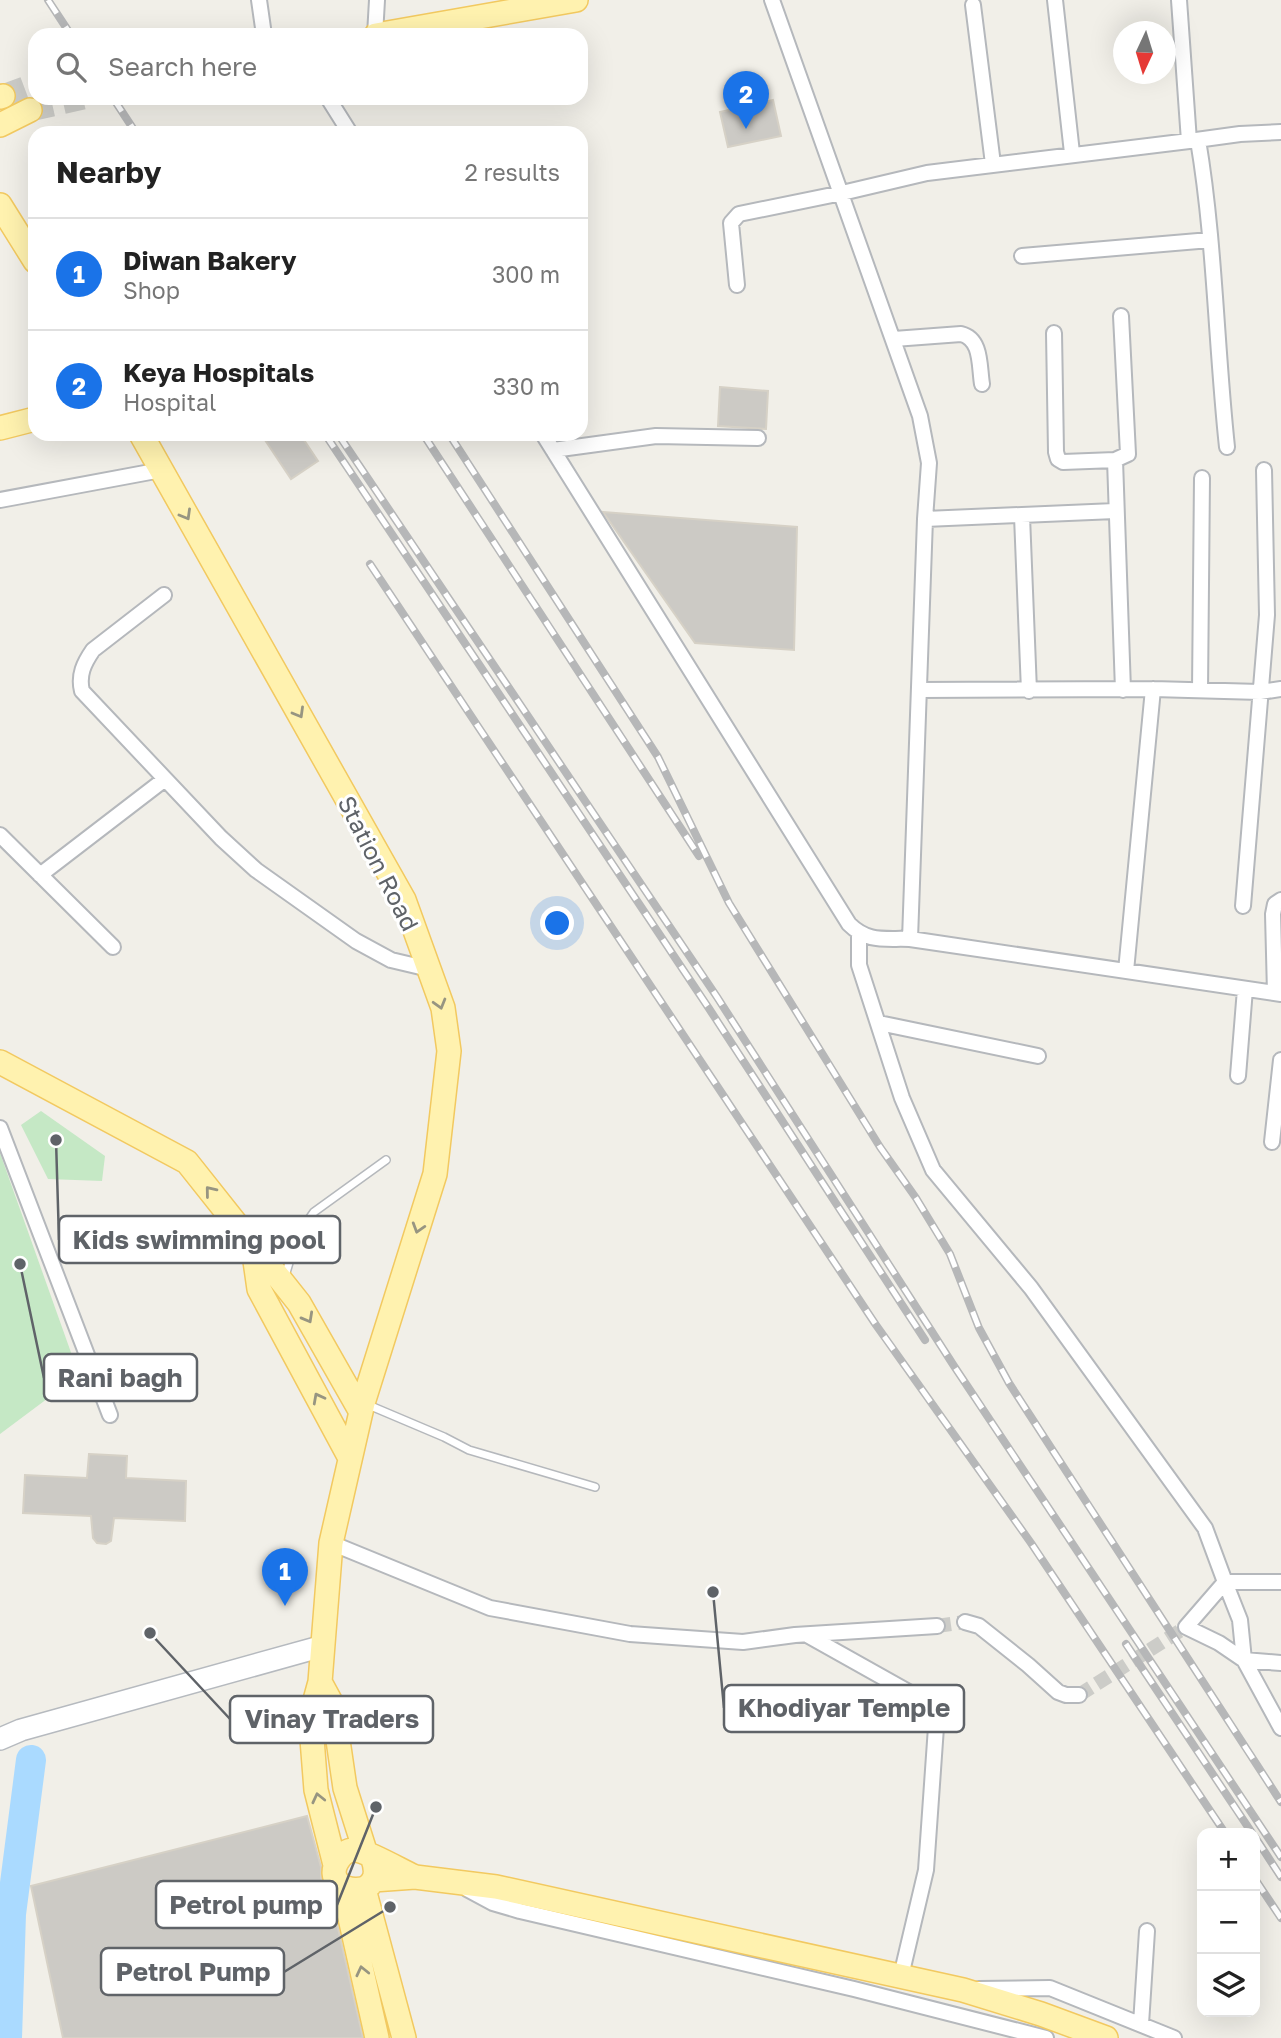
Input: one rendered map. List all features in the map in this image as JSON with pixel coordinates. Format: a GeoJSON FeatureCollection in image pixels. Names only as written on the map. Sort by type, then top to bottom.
{"type":"FeatureCollection","features":[{"type":"Feature","properties":{"kind":"main road"},"geometry":{"type":"LineString","coordinates":[[416,28],[576,0]]}},
{"type":"Feature","properties":{"kind":"main road"},"geometry":{"type":"LineString","coordinates":[[0,125],[30,110]]}},
{"type":"Feature","properties":{"kind":"main road"},"geometry":{"type":"LineString","coordinates":[[0,205],[28,250]]}},
{"type":"Feature","properties":{"kind":"main road"},"geometry":{"type":"LineString","coordinates":[[0,428],[28,421]]}},
{"type":"Feature","properties":{"kind":"main road","name":"Station Road"},"geometry":{"type":"LineString","coordinates":[[145,441],[404,900],[443,1008],[449,1051],[435,1174],[362,1407],[331,1542],[320,1682],[312,1711],[312,1739],[316,1790],[335,1865]]}},
{"type":"Feature","properties":{"kind":"main road"},"geometry":{"type":"LineString","coordinates":[[0,1062],[187,1162],[299,1303],[362,1407]]}},
{"type":"Feature","properties":{"kind":"main road"},"geometry":{"type":"LineString","coordinates":[[253,1244],[259,1289],[350,1458]]}},
{"type":"Feature","properties":{"kind":"main road"},"geometry":{"type":"LineString","coordinates":[[0,1739],[21,1730],[323,1646]]}},
{"type":"Feature","properties":{"kind":"main road"},"geometry":{"type":"LineString","coordinates":[[320,1682],[333,1706],[345,1788],[368,1854],[376,1867],[360,1886],[377,2038]]}},
{"type":"Feature","properties":{"kind":"main road"},"geometry":{"type":"LineString","coordinates":[[415,1877],[368,1854],[351,1850],[342,1854],[335,1865],[336,1878],[360,1886],[415,1877],[496,1886],[901,1976],[963,1990],[1106,2038]]}},
{"type":"Feature","properties":{"kind":"main road"},"geometry":{"type":"LineString","coordinates":[[360,1886],[404,2038]]}},
{"type":"Feature","properties":{"kind":"street"},"geometry":{"type":"LineString","coordinates":[[258,0],[263,28]]}},
{"type":"Feature","properties":{"kind":"street"},"geometry":{"type":"LineString","coordinates":[[376,28],[377,0]]}},
{"type":"Feature","properties":{"kind":"street"},"geometry":{"type":"LineString","coordinates":[[772,0],[894,339],[927,444],[929,463],[910,939]]}},
{"type":"Feature","properties":{"kind":"street"},"geometry":{"type":"LineString","coordinates":[[1055,0],[1072,153]]}},
{"type":"Feature","properties":{"kind":"street"},"geometry":{"type":"LineString","coordinates":[[1179,0],[1194,140],[1206,184],[1227,447]]}},
{"type":"Feature","properties":{"kind":"street"},"geometry":{"type":"LineString","coordinates":[[973,5],[993,164]]}},
{"type":"Feature","properties":{"kind":"street"},"geometry":{"type":"LineString","coordinates":[[333,105],[346,126]]}},
{"type":"Feature","properties":{"kind":"street"},"geometry":{"type":"LineString","coordinates":[[737,285],[730,223],[734,216],[739,214],[927,173],[1072,153],[1240,134],[1281,132]]}},
{"type":"Feature","properties":{"kind":"street"},"geometry":{"type":"LineString","coordinates":[[1022,256],[1210,240]]}},
{"type":"Feature","properties":{"kind":"street"},"geometry":{"type":"LineString","coordinates":[[1054,333],[1058,459],[1063,462],[1115,460],[1128,454],[1121,316]]}},
{"type":"Feature","properties":{"kind":"street"},"geometry":{"type":"LineString","coordinates":[[894,339],[969,335],[976,347],[982,384]]}},
{"type":"Feature","properties":{"kind":"street"},"geometry":{"type":"LineString","coordinates":[[553,450],[656,436],[758,438]]}},
{"type":"Feature","properties":{"kind":"street"},"geometry":{"type":"LineString","coordinates":[[547,441],[849,924],[859,934],[869,938],[910,939],[1278,993],[1273,914],[1275,904],[1281,900]]}},
{"type":"Feature","properties":{"kind":"street"},"geometry":{"type":"LineString","coordinates":[[1115,460],[1123,690]]}},
{"type":"Feature","properties":{"kind":"street"},"geometry":{"type":"LineString","coordinates":[[0,500],[161,470]]}},
{"type":"Feature","properties":{"kind":"street"},"geometry":{"type":"LineString","coordinates":[[1243,906],[1267,608],[1264,470]]}},
{"type":"Feature","properties":{"kind":"street"},"geometry":{"type":"LineString","coordinates":[[1200,691],[1202,478]]}},
{"type":"Feature","properties":{"kind":"street"},"geometry":{"type":"LineString","coordinates":[[925,519],[1115,511]]}},
{"type":"Feature","properties":{"kind":"street"},"geometry":{"type":"LineString","coordinates":[[1022,516],[1028,691]]}},
{"type":"Feature","properties":{"kind":"street"},"geometry":{"type":"LineString","coordinates":[[164,594],[93,650],[85,661],[80,684],[82,691],[221,838],[256,870],[356,941],[391,961],[429,969]]}},
{"type":"Feature","properties":{"kind":"street"},"geometry":{"type":"LineString","coordinates":[[919,690],[1153,689],[1260,692],[1281,689]]}},
{"type":"Feature","properties":{"kind":"street"},"geometry":{"type":"LineString","coordinates":[[1126,971],[1153,689]]}},
{"type":"Feature","properties":{"kind":"street"},"geometry":{"type":"LineString","coordinates":[[40,875],[165,779]]}},
{"type":"Feature","properties":{"kind":"street"},"geometry":{"type":"LineString","coordinates":[[0,835],[113,947]]}},
{"type":"Feature","properties":{"kind":"street"},"geometry":{"type":"LineString","coordinates":[[859,934],[859,965],[902,1098],[933,1170],[1031,1288],[1205,1528],[1240,1620],[1244,1660],[1281,1728]]}},
{"type":"Feature","properties":{"kind":"street"},"geometry":{"type":"LineString","coordinates":[[1238,1076],[1245,989]]}},
{"type":"Feature","properties":{"kind":"street"},"geometry":{"type":"LineString","coordinates":[[879,1023],[1038,1056]]}},
{"type":"Feature","properties":{"kind":"street"},"geometry":{"type":"LineString","coordinates":[[1272,1142],[1281,1060]]}},
{"type":"Feature","properties":{"kind":"street"},"geometry":{"type":"LineString","coordinates":[[0,1128],[110,1415]]}},
{"type":"Feature","properties":{"kind":"street"},"geometry":{"type":"LineString","coordinates":[[331,1542],[490,1608],[630,1634],[743,1642],[805,1634],[937,1626]]}},
{"type":"Feature","properties":{"kind":"street"},"geometry":{"type":"LineString","coordinates":[[1281,1582],[1226,1582],[1186,1628],[1219,1643],[1244,1660],[1281,1663]]}},
{"type":"Feature","properties":{"kind":"street"},"geometry":{"type":"LineString","coordinates":[[965,1622],[979,1626],[1058,1692],[1079,1695]]}},
{"type":"Feature","properties":{"kind":"street"},"geometry":{"type":"LineString","coordinates":[[805,1634],[923,1700],[930,1709],[936,1727],[926,1870],[901,1976]]}},
{"type":"Feature","properties":{"kind":"street"},"geometry":{"type":"LineString","coordinates":[[454,1881],[493,1903],[520,1911],[853,1989],[1046,2038]]}},
{"type":"Feature","properties":{"kind":"street"},"geometry":{"type":"LineString","coordinates":[[1141,2024],[1147,1931]]}},
{"type":"Feature","properties":{"kind":"street"},"geometry":{"type":"LineString","coordinates":[[963,1990],[1050,1987],[1174,2038]]}},
{"type":"Feature","properties":{"kind":"lane"},"geometry":{"type":"LineString","coordinates":[[284,1283],[297,1236],[314,1212],[386,1160]]}},
{"type":"Feature","properties":{"kind":"lane"},"geometry":{"type":"LineString","coordinates":[[362,1407],[444,1437],[469,1450],[595,1487]]}},
{"type":"Feature","properties":{"kind":"green space"},"geometry":{"type":"Polygon","coordinates":[[[41,1111],[105,1156],[102,1181],[48,1179],[21,1125],[41,1111]]]}},
{"type":"Feature","properties":{"kind":"green space"},"geometry":{"type":"Polygon","coordinates":[[[0,1153],[79,1375],[0,1434],[0,1153]]]}},
{"type":"Feature","properties":{"kind":"building"},"geometry":{"type":"Polygon","coordinates":[[[773,100],[781,136],[728,147],[720,112],[773,100]]]}},
{"type":"Feature","properties":{"kind":"building"},"geometry":{"type":"Polygon","coordinates":[[[720,387],[768,391],[766,429],[718,426],[720,387]]]}},
{"type":"Feature","properties":{"kind":"building"},"geometry":{"type":"Polygon","coordinates":[[[266,441],[305,441],[318,461],[291,479],[266,441]]]}},
{"type":"Feature","properties":{"kind":"building"},"geometry":{"type":"Polygon","coordinates":[[[603,512],[797,527],[794,650],[695,643],[603,512]]]}},
{"type":"Feature","properties":{"kind":"building"},"geometry":{"type":"Polygon","coordinates":[[[89,1454],[127,1456],[126,1478],[186,1481],[185,1521],[114,1518],[111,1541],[106,1544],[97,1543],[93,1538],[91,1516],[23,1513],[25,1475],[87,1478],[89,1454]]]}},
{"type":"Feature","properties":{"kind":"building"},"geometry":{"type":"Polygon","coordinates":[[[307,1816],[321,1867],[321,1878],[329,1892],[335,1915],[363,2038],[63,2038],[31,1886],[307,1816]]]}},
{"type":"Feature","properties":{"kind":"waterway"},"geometry":{"type":"LineString","coordinates":[[7,2038],[11,1914],[31,1760]]}},
{"type":"Feature","properties":{"kind":"waterway"},"geometry":{"type":"LineString","coordinates":[[0,1993],[9,1993]]}},
{"type":"Feature","properties":{"kind":"tunnel"},"geometry":{"type":"LineString","coordinates":[[3,96],[28,87]]}},
{"type":"Feature","properties":{"kind":"tunnel"},"geometry":{"type":"LineString","coordinates":[[30,110],[52,105]]}},
{"type":"Feature","properties":{"kind":"tunnel"},"geometry":{"type":"LineString","coordinates":[[937,1626],[965,1622]]}},
{"type":"Feature","properties":{"kind":"tunnel"},"geometry":{"type":"LineString","coordinates":[[1079,1695],[1186,1627]]}},
{"type":"Feature","properties":{"kind":"railway"},"geometry":{"type":"LineString","coordinates":[[48,0],[66,28]]}},
{"type":"Feature","properties":{"kind":"railway"},"geometry":{"type":"LineString","coordinates":[[118,105],[131,126]]}},
{"type":"Feature","properties":{"kind":"railway"},"geometry":{"type":"LineString","coordinates":[[330,441],[708,1007],[925,1340]]}},
{"type":"Feature","properties":{"kind":"railway"},"geometry":{"type":"LineString","coordinates":[[343,441],[717,997],[954,1366],[1281,1857]]}},
{"type":"Feature","properties":{"kind":"railway"},"geometry":{"type":"LineString","coordinates":[[428,441],[699,856]]}},
{"type":"Feature","properties":{"kind":"railway"},"geometry":{"type":"LineString","coordinates":[[454,441],[658,757],[729,903],[880,1147],[916,1198],[950,1254],[979,1328],[1009,1383],[1281,1802]]}},
{"type":"Feature","properties":{"kind":"railway"},"geometry":{"type":"LineString","coordinates":[[370,564],[876,1325],[1031,1543],[1222,1828]]}},
{"type":"Feature","properties":{"kind":"railway"},"geometry":{"type":"LineString","coordinates":[[1126,1644],[1249,1828]]}},
{"type":"Feature","properties":{"kind":"railway"},"geometry":{"type":"LineString","coordinates":[[1260,1845],[1281,1877]]}},
{"type":"Feature","properties":{"kind":"railway"},"geometry":{"type":"LineString","coordinates":[[1260,1886],[1281,1918]]}},
{"type":"Feature","properties":{"kind":"place","name":"Keya Hospitals"},"geometry":{"type":"Point","coordinates":[746,129]}},
{"type":"Feature","properties":{"kind":"place","name":"Kids swimming pool"},"geometry":{"type":"Point","coordinates":[56,1140]}},
{"type":"Feature","properties":{"kind":"place","name":"Rani bagh"},"geometry":{"type":"Point","coordinates":[20,1264]}},
{"type":"Feature","properties":{"kind":"place","name":"Khodiyar Temple"},"geometry":{"type":"Point","coordinates":[713,1592]}},
{"type":"Feature","properties":{"kind":"place","name":"Diwan Bakery"},"geometry":{"type":"Point","coordinates":[285,1606]}},
{"type":"Feature","properties":{"kind":"place","name":"Vinay Traders"},"geometry":{"type":"Point","coordinates":[150,1633]}},
{"type":"Feature","properties":{"kind":"place","name":"Petrol pump"},"geometry":{"type":"Point","coordinates":[376,1807]}},
{"type":"Feature","properties":{"kind":"place","name":"Petrol Pump"},"geometry":{"type":"Point","coordinates":[390,1907]}}]}
